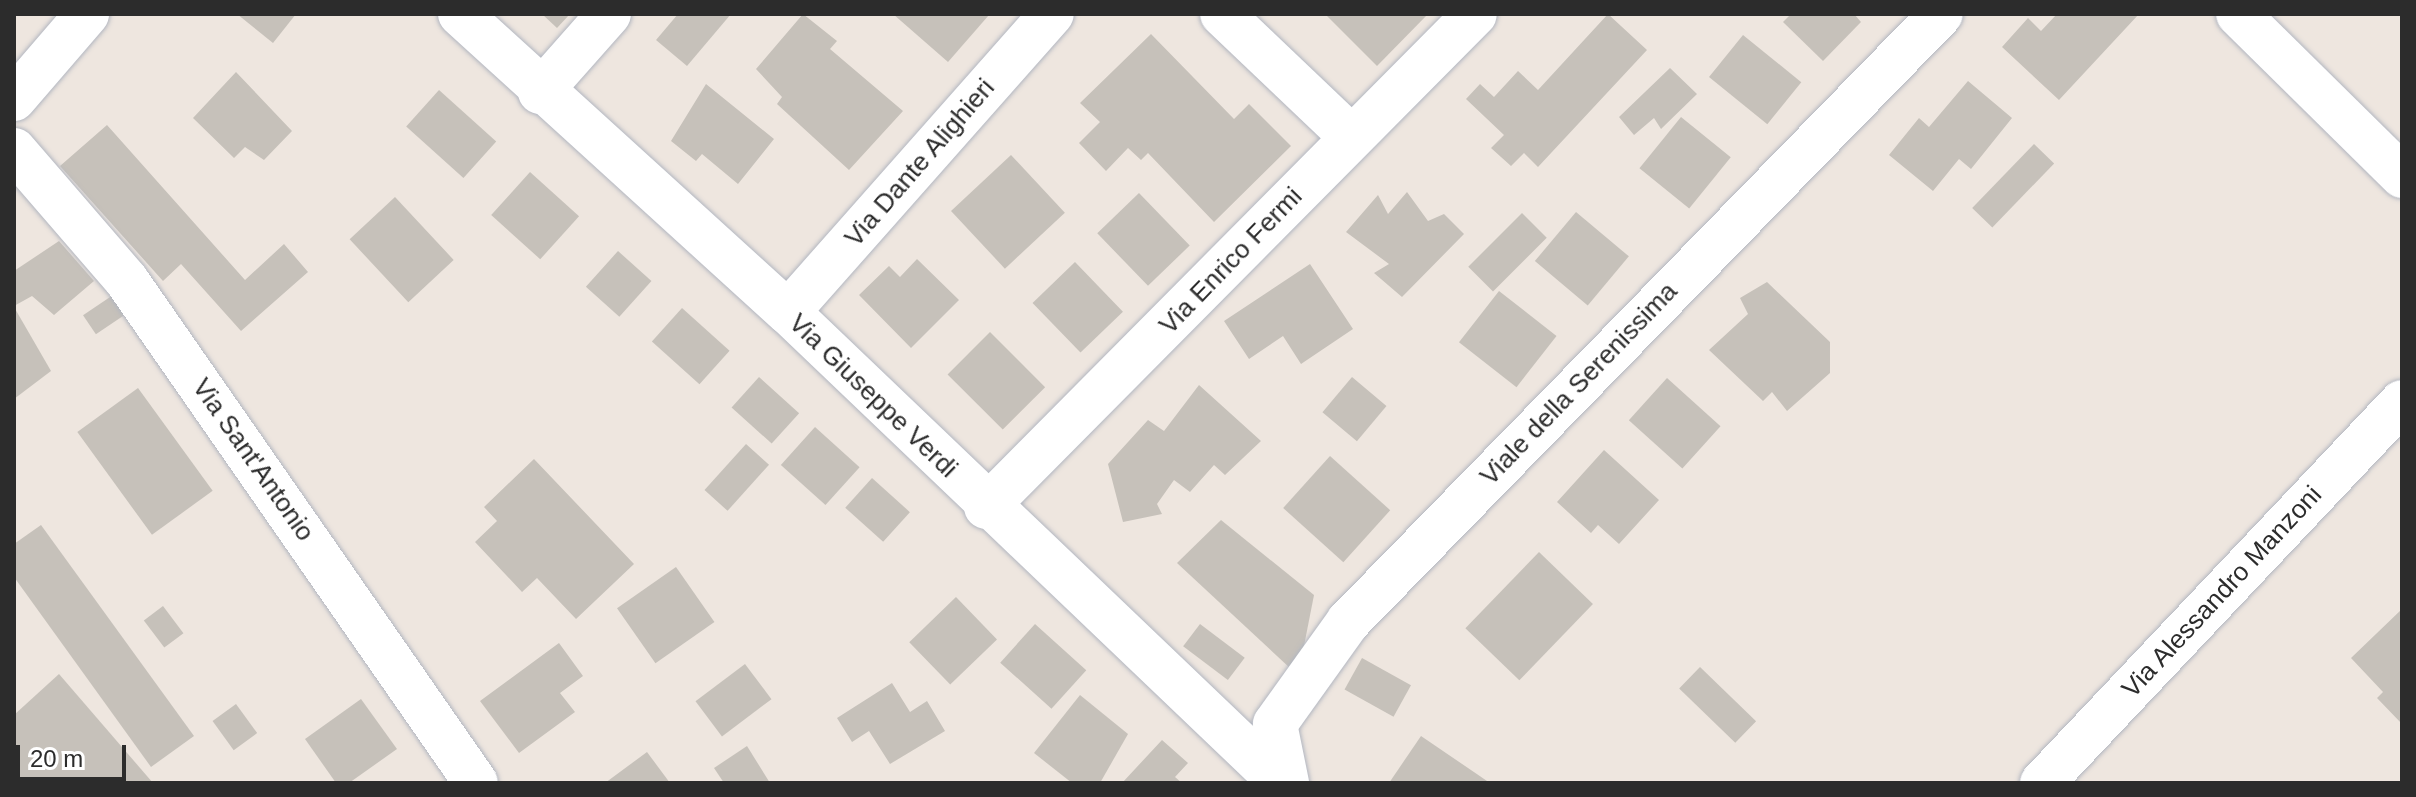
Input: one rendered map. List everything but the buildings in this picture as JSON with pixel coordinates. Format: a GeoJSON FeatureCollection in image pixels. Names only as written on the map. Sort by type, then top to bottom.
{"type":"FeatureCollection","features":[{"type":"Feature","properties":{"kind":"street"},"geometry":{"type":"LineString","coordinates":[[14,99],[87,14]]}},
{"type":"Feature","properties":{"kind":"street","name":"Via Giuseppe Verdi"},"geometry":{"type":"LineString","coordinates":[[460,14],[540,92],[788,312],[986,507],[1281,783]]}},
{"type":"Feature","properties":{"kind":"street"},"geometry":{"type":"LineString","coordinates":[[540,92],[609,14]]}},
{"type":"Feature","properties":{"kind":"street","name":"Via Dante Alighieri"},"geometry":{"type":"LineString","coordinates":[[788,312],[1052,14]]}},
{"type":"Feature","properties":{"kind":"street"},"geometry":{"type":"LineString","coordinates":[[1222,14],[1351,137]]}},
{"type":"Feature","properties":{"kind":"street","name":"Via Enrico Fermi"},"geometry":{"type":"LineString","coordinates":[[986,507],[1475,14]]}},
{"type":"Feature","properties":{"kind":"street","name":"Viale della Serenissima"},"geometry":{"type":"LineString","coordinates":[[1287,783],[1275,724],[1348,622],[1941,14]]}},
{"type":"Feature","properties":{"kind":"street"},"geometry":{"type":"LineString","coordinates":[[2238,14],[2402,176]]}},
{"type":"Feature","properties":{"kind":"street","name":"Via Sant'Antonio"},"geometry":{"type":"LineString","coordinates":[[14,150],[136,294],[476,783]]}},
{"type":"Feature","properties":{"kind":"street","name":"Via Alessandro Manzoni"},"geometry":{"type":"LineString","coordinates":[[2042,783],[2402,402]]}}]}
